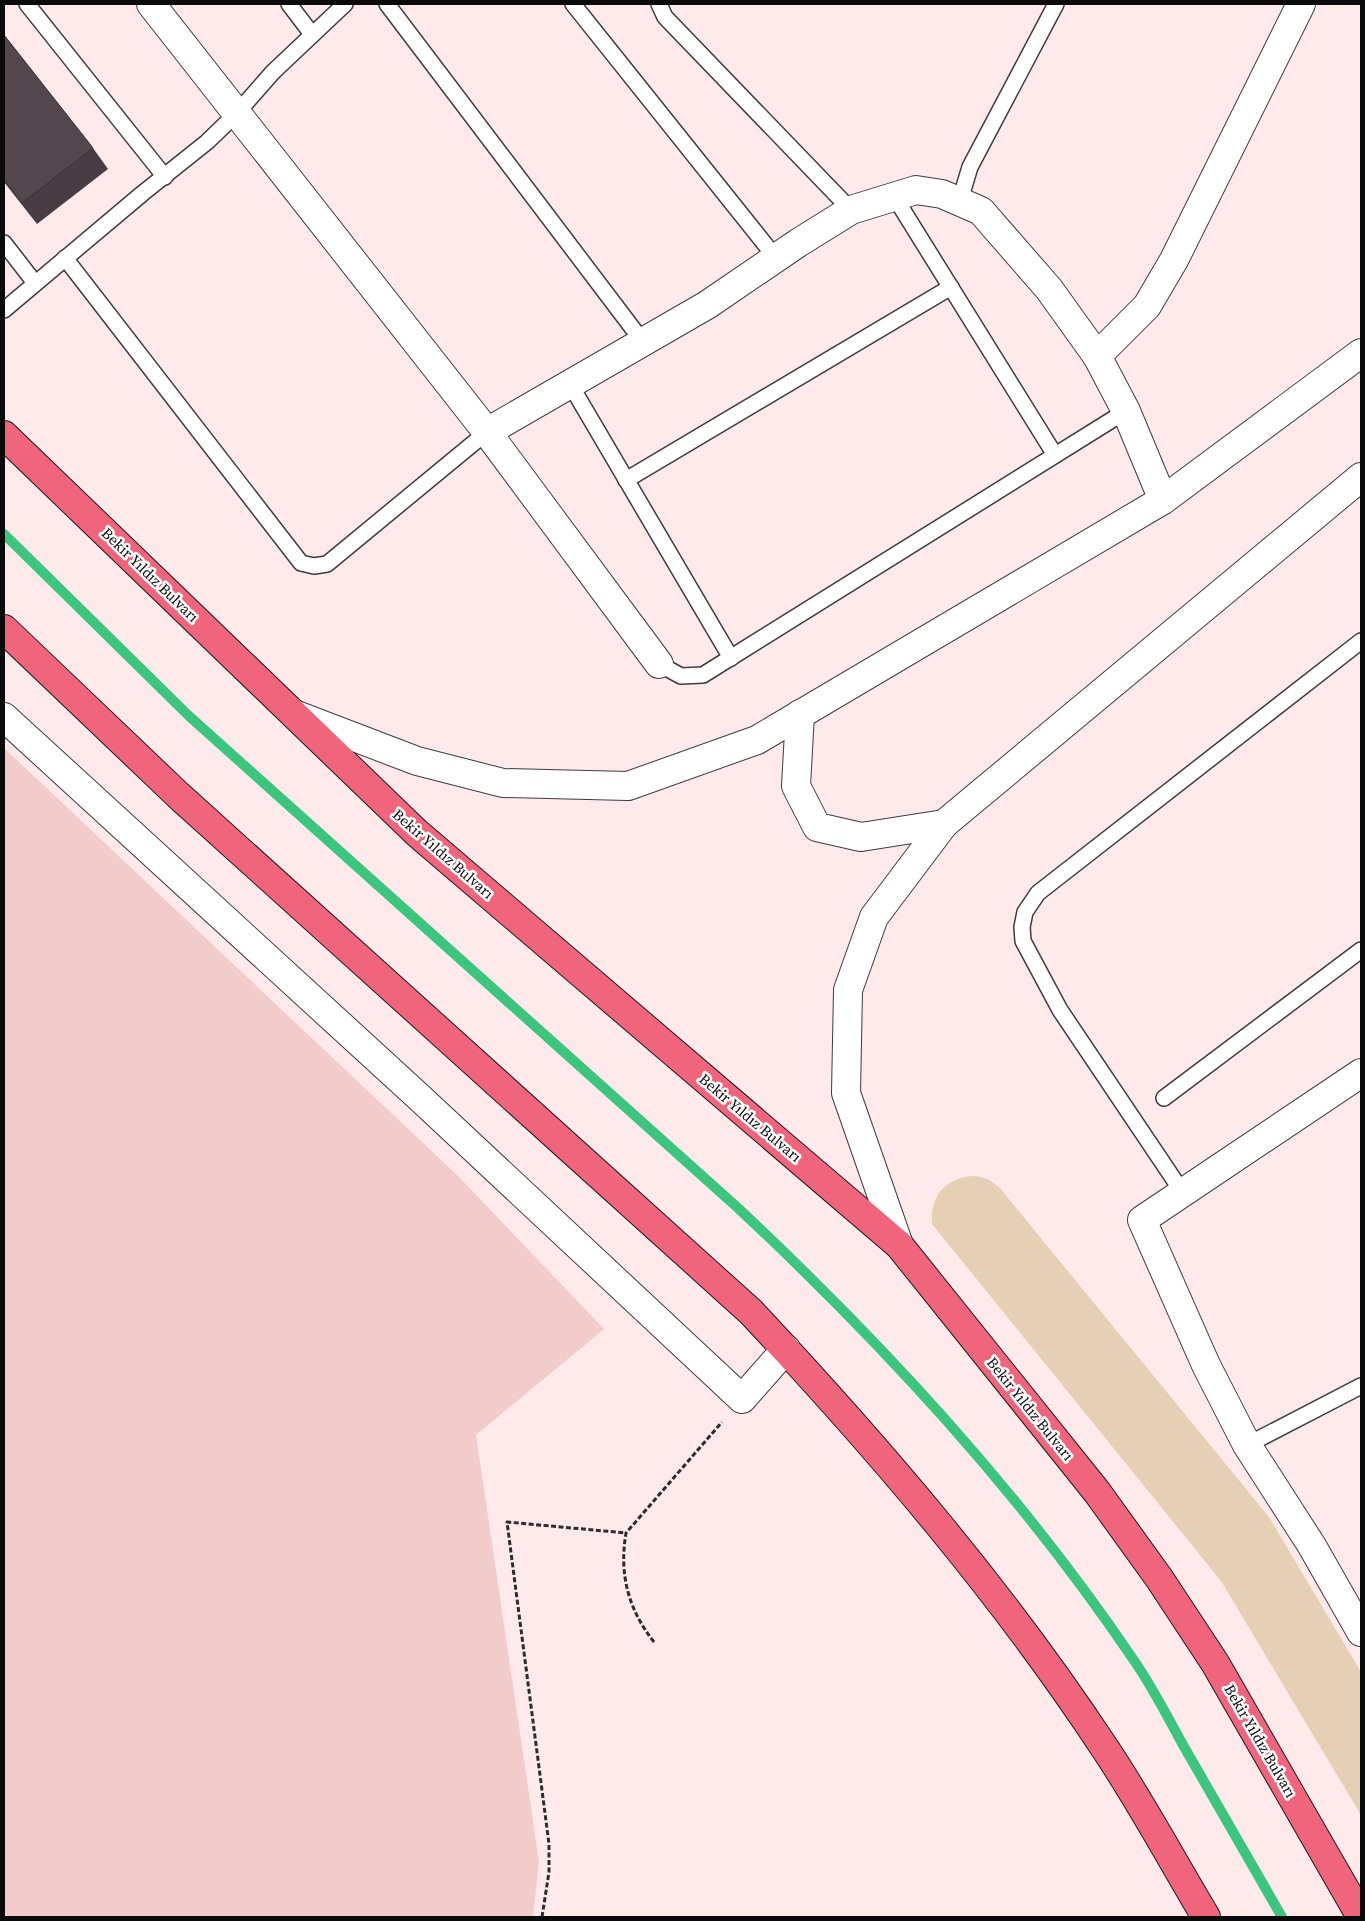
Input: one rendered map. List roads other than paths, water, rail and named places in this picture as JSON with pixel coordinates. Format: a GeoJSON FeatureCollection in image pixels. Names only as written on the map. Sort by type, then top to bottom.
{"type":"FeatureCollection","features":[{"type":"Feature","properties":{"kind":"main road","name":"Bekir Yıldız Bulvarı"},"geometry":{"type":"LineString","coordinates":[[4,434],[417,833],[899,1245],[1097,1492],[1159,1578],[1229,1687],[1361,1917]]}},
{"type":"Feature","properties":{"kind":"main road"},"geometry":{"type":"LineString","coordinates":[[4,629],[178,795],[751,1312],[786,1349],[883,1456],[1001,1602],[1107,1751],[1206,1917]]}},
{"type":"Feature","properties":{"kind":"street"},"geometry":{"type":"LineString","coordinates":[[151,4],[487,432],[659,664]]}},
{"type":"Feature","properties":{"kind":"street"},"geometry":{"type":"LineString","coordinates":[[1097,356],[1147,306],[1174,260],[1300,4]]}},
{"type":"Feature","properties":{"kind":"street"},"geometry":{"type":"LineString","coordinates":[[487,432],[706,304],[851,210],[916,190],[960,200],[981,211],[1049,289],[1097,356],[1126,411],[1163,500]]}},
{"type":"Feature","properties":{"kind":"street"},"geometry":{"type":"LineString","coordinates":[[294,714],[417,761],[503,783],[628,786],[757,740],[1163,500],[1361,353]]}},
{"type":"Feature","properties":{"kind":"street"},"geometry":{"type":"LineString","coordinates":[[899,1245],[846,1093],[848,990],[874,917],[944,824],[1361,477]]}},
{"type":"Feature","properties":{"kind":"street"},"geometry":{"type":"LineString","coordinates":[[800,714],[796,786],[816,827],[860,838],[944,824]]}},
{"type":"Feature","properties":{"kind":"street"},"geometry":{"type":"LineString","coordinates":[[4,717],[420,1098],[742,1399],[786,1349]]}},
{"type":"Feature","properties":{"kind":"street"},"geometry":{"type":"LineString","coordinates":[[1361,1073],[1142,1220],[1206,1365],[1247,1445],[1312,1546],[1361,1632]]}},
{"type":"Feature","properties":{"kind":"lane"},"geometry":{"type":"LineString","coordinates":[[27,4],[165,177]]}},
{"type":"Feature","properties":{"kind":"lane"},"geometry":{"type":"LineString","coordinates":[[289,4],[312,33]]}},
{"type":"Feature","properties":{"kind":"lane"},"geometry":{"type":"LineString","coordinates":[[4,310],[207,142],[312,33],[345,4]]}},
{"type":"Feature","properties":{"kind":"lane"},"geometry":{"type":"LineString","coordinates":[[387,4],[643,342]]}},
{"type":"Feature","properties":{"kind":"lane"},"geometry":{"type":"LineString","coordinates":[[573,4],[776,258]]}},
{"type":"Feature","properties":{"kind":"lane"},"geometry":{"type":"LineString","coordinates":[[659,4],[665,17],[851,210]]}},
{"type":"Feature","properties":{"kind":"lane"},"geometry":{"type":"LineString","coordinates":[[960,200],[970,166],[1056,4]]}},
{"type":"Feature","properties":{"kind":"lane"},"geometry":{"type":"LineString","coordinates":[[894,196],[1055,455]]}},
{"type":"Feature","properties":{"kind":"lane"},"geometry":{"type":"LineString","coordinates":[[4,243],[35,283]]}},
{"type":"Feature","properties":{"kind":"lane"},"geometry":{"type":"LineString","coordinates":[[65,258],[301,563],[307,566],[327,564],[487,432]]}},
{"type":"Feature","properties":{"kind":"lane"},"geometry":{"type":"LineString","coordinates":[[626,480],[951,288]]}},
{"type":"Feature","properties":{"kind":"lane"},"geometry":{"type":"LineString","coordinates":[[570,384],[730,658]]}},
{"type":"Feature","properties":{"kind":"lane"},"geometry":{"type":"LineString","coordinates":[[659,664],[670,672],[692,677],[703,675],[1126,411]]}},
{"type":"Feature","properties":{"kind":"lane"},"geometry":{"type":"LineString","coordinates":[[1183,1193],[1060,1010],[1023,941],[1022,927],[1025,912],[1038,893],[1361,641]]}},
{"type":"Feature","properties":{"kind":"lane"},"geometry":{"type":"LineString","coordinates":[[1164,1098],[1360,955]]}},
{"type":"Feature","properties":{"kind":"lane"},"geometry":{"type":"LineString","coordinates":[[1247,1445],[1361,1386]]}},
{"type":"Feature","properties":{"kind":"waterway"},"geometry":{"type":"LineString","coordinates":[[4,534],[189,716],[738,1208],[845,1313],[948,1422],[1044,1537],[1090,1597],[1133,1659],[1153,1690],[1282,1917]]}}]}
